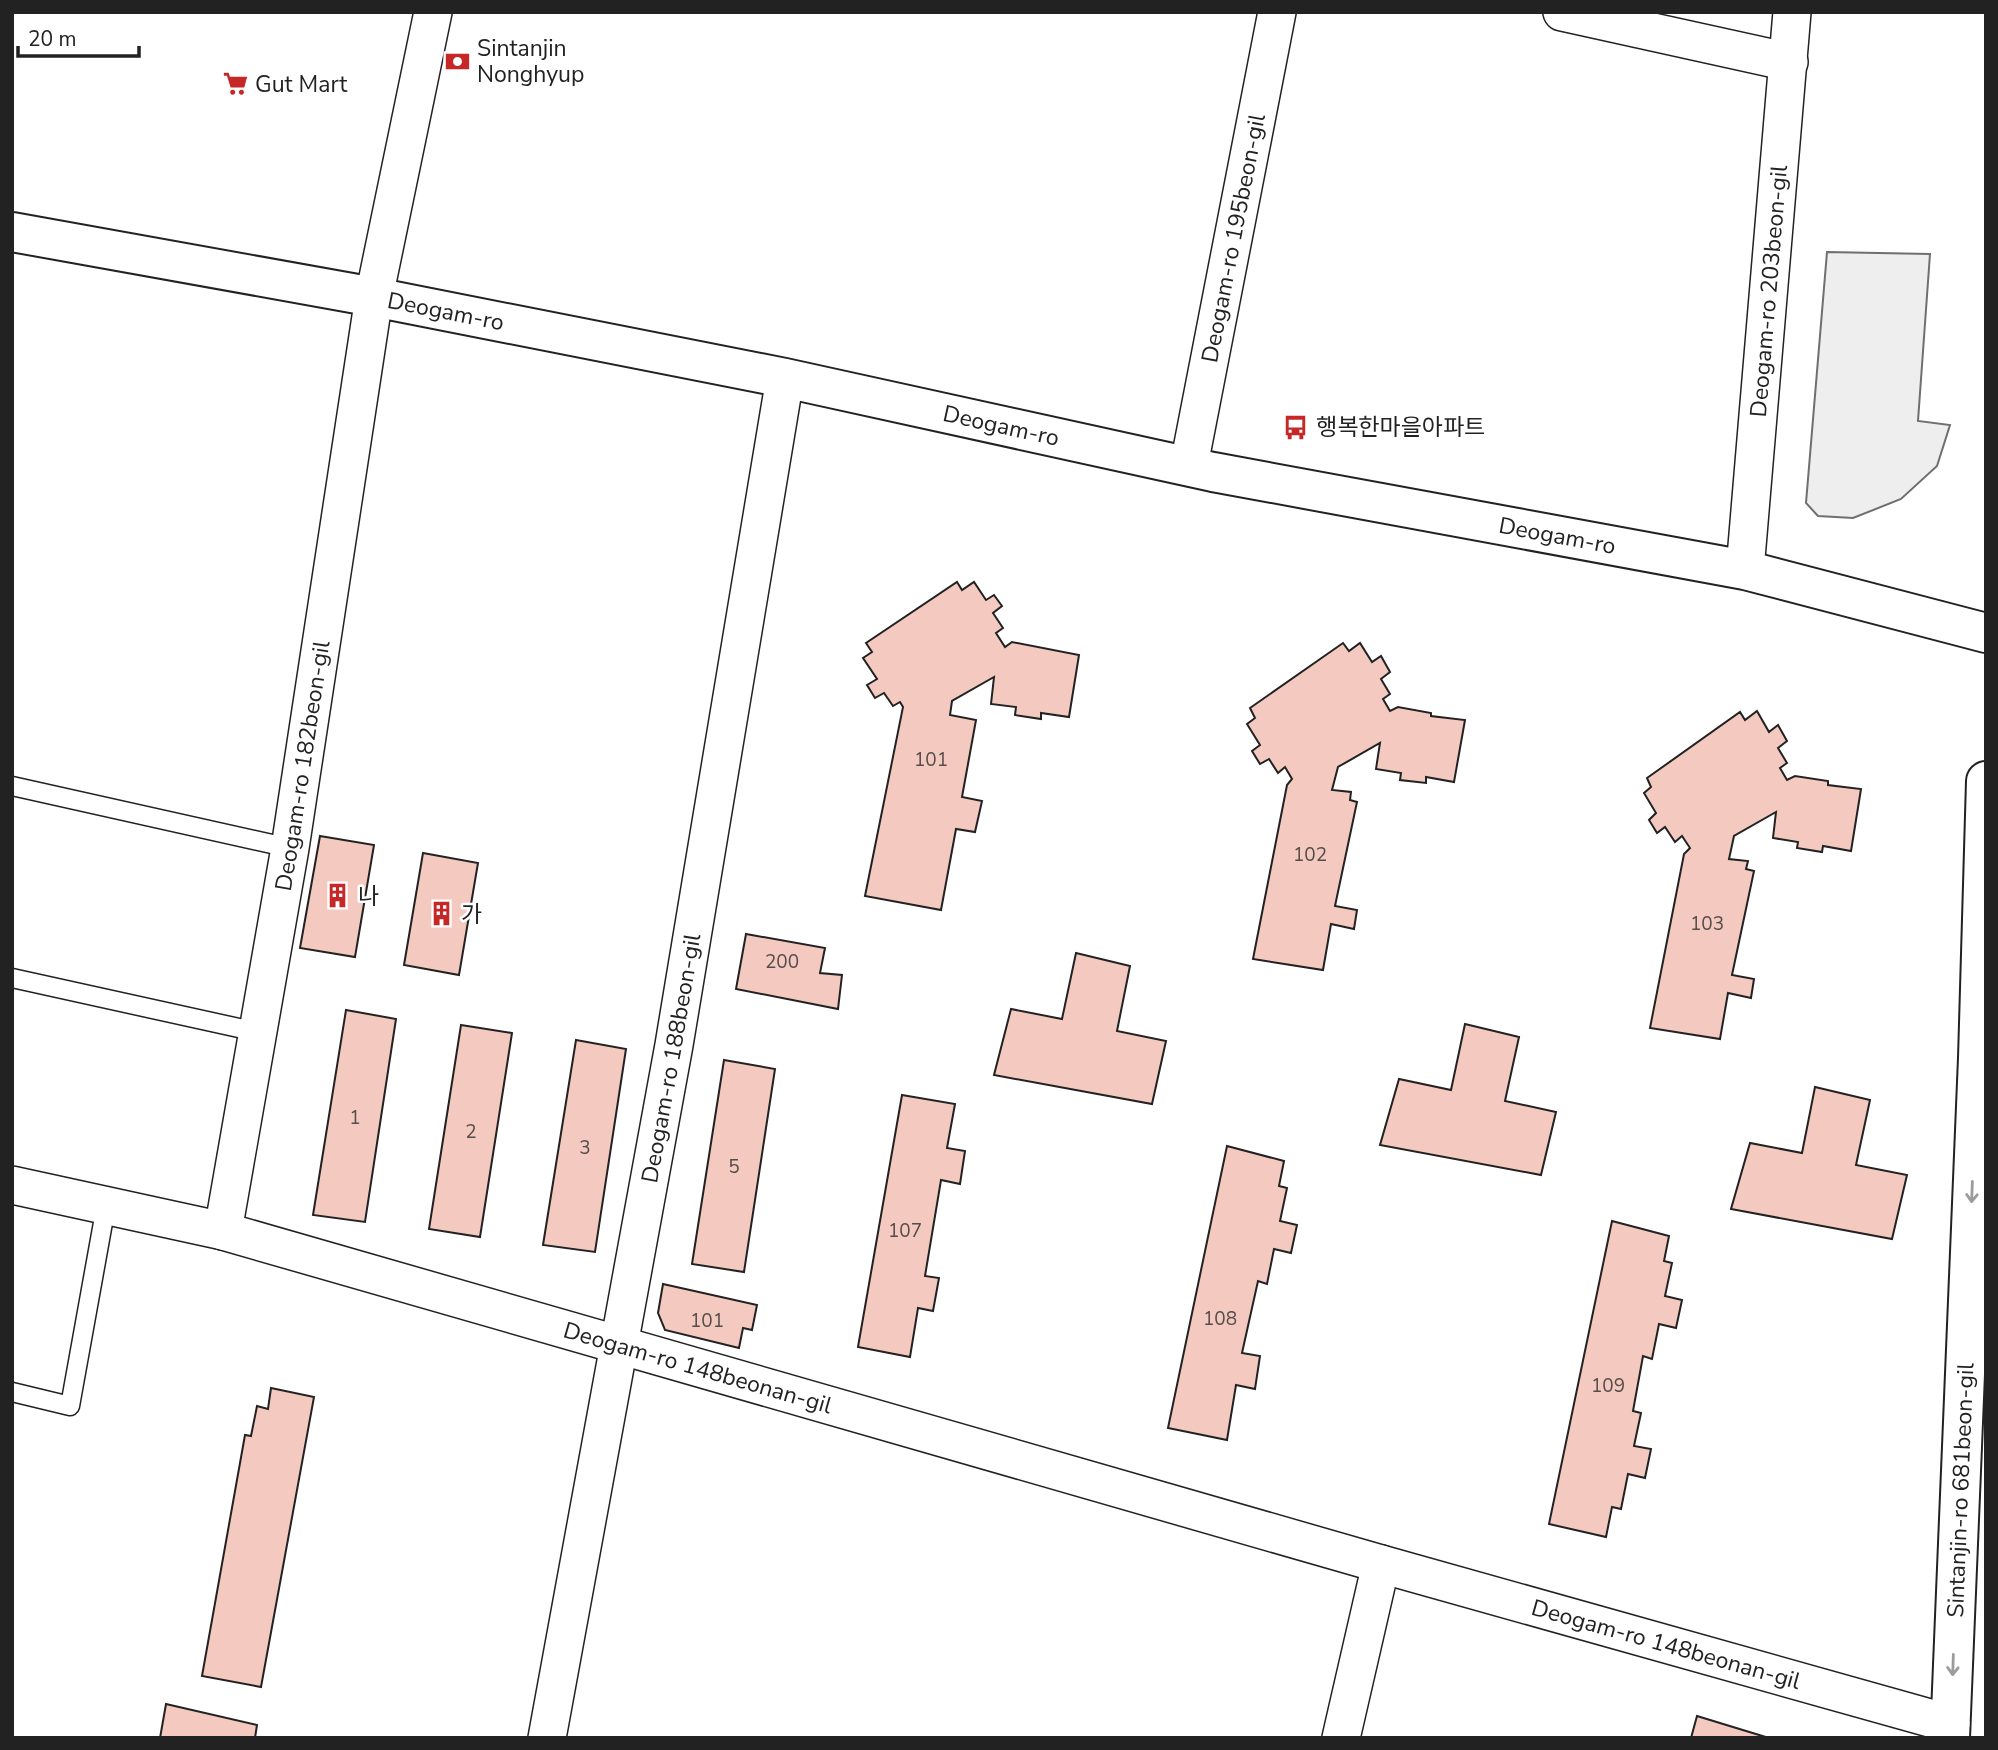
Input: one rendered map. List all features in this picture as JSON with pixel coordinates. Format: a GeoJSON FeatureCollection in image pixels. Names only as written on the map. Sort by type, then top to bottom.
{"type":"FeatureCollection","features":[{"type":"Feature","properties":{"kind":"street","name":"Deogam-ro 182beon-gil"},"geometry":{"type":"LineString","coordinates":[[223,1231],[290,848],[374,298],[433,12]]}},
{"type":"Feature","properties":{"kind":"street","name":"Deogam-ro 195beon-gil"},"geometry":{"type":"LineString","coordinates":[[1189,465],[1277,12]]}},
{"type":"Feature","properties":{"kind":"street"},"geometry":{"type":"LineString","coordinates":[[1562,12],[1789,62]]}},
{"type":"Feature","properties":{"kind":"street","name":"Deogam-ro 203beon-gil"},"geometry":{"type":"LineString","coordinates":[[1745,570],[1792,12]]}},
{"type":"Feature","properties":{"kind":"street","name":"Deogam-ro"},"geometry":{"type":"LineString","coordinates":[[12,232],[374,298],[785,378],[1227,474],[1745,570],[1986,633]]}},
{"type":"Feature","properties":{"kind":"street","name":"Deogam-ro 188beon-gil"},"geometry":{"type":"LineString","coordinates":[[547,1738],[674,1045],[785,378]]}},
{"type":"Feature","properties":{"kind":"street","name":"Sintanjin-ro 681beon-gil"},"geometry":{"type":"LineString","coordinates":[[1951,1731],[1986,781]]}},
{"type":"Feature","properties":{"kind":"street","name":"Deogam-ro 148beonan-gil"},"geometry":{"type":"LineString","coordinates":[[12,1185],[223,1231],[1951,1731]]}},
{"type":"Feature","properties":{"kind":"street"},"geometry":{"type":"LineString","coordinates":[[1341,1738],[1381,1564]]}},
{"type":"Feature","properties":{"kind":"lane"},"geometry":{"type":"LineString","coordinates":[[12,786],[290,848]]}},
{"type":"Feature","properties":{"kind":"lane"},"geometry":{"type":"LineString","coordinates":[[12,978],[257,1032]]}},
{"type":"Feature","properties":{"kind":"lane"},"geometry":{"type":"LineString","coordinates":[[12,1392],[70,1406],[106,1206]]}},
{"type":"Feature","properties":{"kind":"shaded area"},"geometry":{"type":"Polygon","coordinates":[[[1827,252],[1930,254],[1918,421],[1950,425],[1937,466],[1901,499],[1853,518],[1818,516],[1806,503],[1827,252]]]}},
{"type":"Feature","properties":{"kind":"building"},"geometry":{"type":"Polygon","coordinates":[[[957,582],[962,590],[974,582],[986,600],[994,595],[1002,606],[993,613],[1003,628],[996,633],[1005,647],[1012,642],[1079,655],[1069,717],[1041,713],[1041,719],[1015,715],[1016,707],[991,704],[994,677],[952,701],[950,715],[976,720],[962,797],[982,801],[975,832],[956,829],[941,910],[865,896],[903,707],[900,702],[893,706],[884,693],[875,698],[867,685],[877,679],[863,658],[872,652],[866,643],[957,582]]]}},
{"type":"Feature","properties":{"kind":"building"},"geometry":{"type":"Polygon","coordinates":[[[1343,643],[1349,651],[1360,643],[1372,662],[1381,656],[1390,672],[1381,679],[1390,694],[1383,699],[1390,711],[1398,707],[1431,713],[1431,716],[1465,720],[1454,782],[1426,777],[1426,783],[1400,780],[1401,773],[1376,769],[1380,743],[1338,767],[1332,790],[1351,792],[1350,800],[1357,802],[1335,906],[1357,910],[1354,929],[1331,924],[1323,970],[1253,959],[1287,785],[1292,779],[1285,767],[1278,773],[1269,759],[1260,764],[1252,751],[1260,745],[1247,724],[1255,718],[1250,708],[1343,643]]]}},
{"type":"Feature","properties":{"kind":"building"},"geometry":{"type":"Polygon","coordinates":[[[1757,711],[1769,732],[1778,725],[1787,741],[1778,748],[1787,763],[1780,768],[1787,780],[1795,776],[1828,781],[1828,785],[1861,789],[1851,851],[1823,846],[1822,852],[1797,848],[1798,842],[1773,838],[1776,812],[1734,836],[1729,859],[1748,861],[1746,869],[1754,871],[1732,975],[1754,979],[1751,998],[1728,993],[1720,1039],[1650,1028],[1684,854],[1690,848],[1682,836],[1675,842],[1665,827],[1657,833],[1649,820],[1656,813],[1644,793],[1651,787],[1647,778],[1740,712],[1745,720],[1757,711]]]}},
{"type":"Feature","properties":{"kind":"building","name":"나"},"geometry":{"type":"Polygon","coordinates":[[[320,836],[374,845],[355,957],[300,948],[320,836]]]}},
{"type":"Feature","properties":{"kind":"building","name":"가"},"geometry":{"type":"Polygon","coordinates":[[[423,853],[478,863],[459,975],[404,965],[423,853]]]}},
{"type":"Feature","properties":{"kind":"building"},"geometry":{"type":"Polygon","coordinates":[[[746,934],[825,948],[820,973],[842,975],[838,1009],[736,989],[746,934]]]}},
{"type":"Feature","properties":{"kind":"building"},"geometry":{"type":"Polygon","coordinates":[[[1076,953],[1130,966],[1117,1031],[1166,1041],[1152,1104],[994,1075],[1011,1009],[1062,1019],[1076,953]]]}},
{"type":"Feature","properties":{"kind":"building"},"geometry":{"type":"Polygon","coordinates":[[[346,1010],[396,1019],[365,1222],[313,1215],[346,1010]]]}},
{"type":"Feature","properties":{"kind":"building"},"geometry":{"type":"Polygon","coordinates":[[[1465,1024],[1519,1037],[1505,1101],[1556,1112],[1541,1175],[1380,1145],[1399,1079],[1451,1090],[1465,1024]]]}},
{"type":"Feature","properties":{"kind":"building"},"geometry":{"type":"Polygon","coordinates":[[[461,1025],[512,1033],[480,1237],[429,1229],[461,1025]]]}},
{"type":"Feature","properties":{"kind":"building"},"geometry":{"type":"Polygon","coordinates":[[[576,1040],[626,1049],[595,1252],[543,1245],[576,1040]]]}},
{"type":"Feature","properties":{"kind":"building"},"geometry":{"type":"Polygon","coordinates":[[[724,1060],[775,1069],[744,1272],[692,1264],[724,1060]]]}},
{"type":"Feature","properties":{"kind":"building"},"geometry":{"type":"Polygon","coordinates":[[[1815,1087],[1870,1100],[1856,1165],[1907,1175],[1892,1239],[1731,1209],[1750,1143],[1802,1153],[1815,1087]]]}},
{"type":"Feature","properties":{"kind":"building"},"geometry":{"type":"Polygon","coordinates":[[[902,1095],[955,1104],[947,1148],[965,1151],[960,1184],[941,1180],[925,1276],[939,1278],[933,1311],[918,1308],[910,1357],[858,1347],[902,1095]]]}},
{"type":"Feature","properties":{"kind":"building"},"geometry":{"type":"Polygon","coordinates":[[[1227,1146],[1284,1161],[1279,1186],[1287,1188],[1280,1221],[1297,1225],[1291,1253],[1274,1249],[1267,1284],[1258,1281],[1242,1353],[1260,1356],[1255,1389],[1236,1385],[1227,1440],[1168,1428],[1227,1146]]]}},
{"type":"Feature","properties":{"kind":"building"},"geometry":{"type":"Polygon","coordinates":[[[1612,1221],[1669,1236],[1664,1261],[1672,1263],[1665,1296],[1682,1300],[1676,1328],[1659,1324],[1652,1359],[1643,1356],[1633,1411],[1641,1413],[1634,1446],[1651,1449],[1645,1478],[1628,1474],[1621,1509],[1612,1507],[1606,1537],[1549,1524],[1612,1221]]]}},
{"type":"Feature","properties":{"kind":"building"},"geometry":{"type":"Polygon","coordinates":[[[663,1284],[757,1305],[752,1330],[743,1328],[739,1348],[665,1330],[658,1313],[663,1284]]]}},
{"type":"Feature","properties":{"kind":"building"},"geometry":{"type":"Polygon","coordinates":[[[271,1388],[314,1397],[261,1687],[202,1676],[245,1435],[251,1436],[257,1406],[268,1409],[271,1388]]]}},
{"type":"Feature","properties":{"kind":"building"},"geometry":{"type":"Polygon","coordinates":[[[166,1704],[257,1725],[255,1738],[160,1738],[166,1704]]]}},
{"type":"Feature","properties":{"kind":"building"},"geometry":{"type":"Polygon","coordinates":[[[1697,1716],[1769,1738],[1691,1738],[1697,1716]]]}},
{"type":"Feature","properties":{"kind":"place","name":"Sintanjin Nonghyup"},"geometry":{"type":"Point","coordinates":[457,61]}},
{"type":"Feature","properties":{"kind":"place","name":"Gut Mart"},"geometry":{"type":"Point","coordinates":[235,84]}},
{"type":"Feature","properties":{"kind":"place","name":"행복한마을아파트"},"geometry":{"type":"Point","coordinates":[1296,427]}},
{"type":"Feature","properties":{"kind":"place","name":"나"},"geometry":{"type":"Point","coordinates":[338,896]}},
{"type":"Feature","properties":{"kind":"place","name":"가"},"geometry":{"type":"Point","coordinates":[441,914]}}]}
